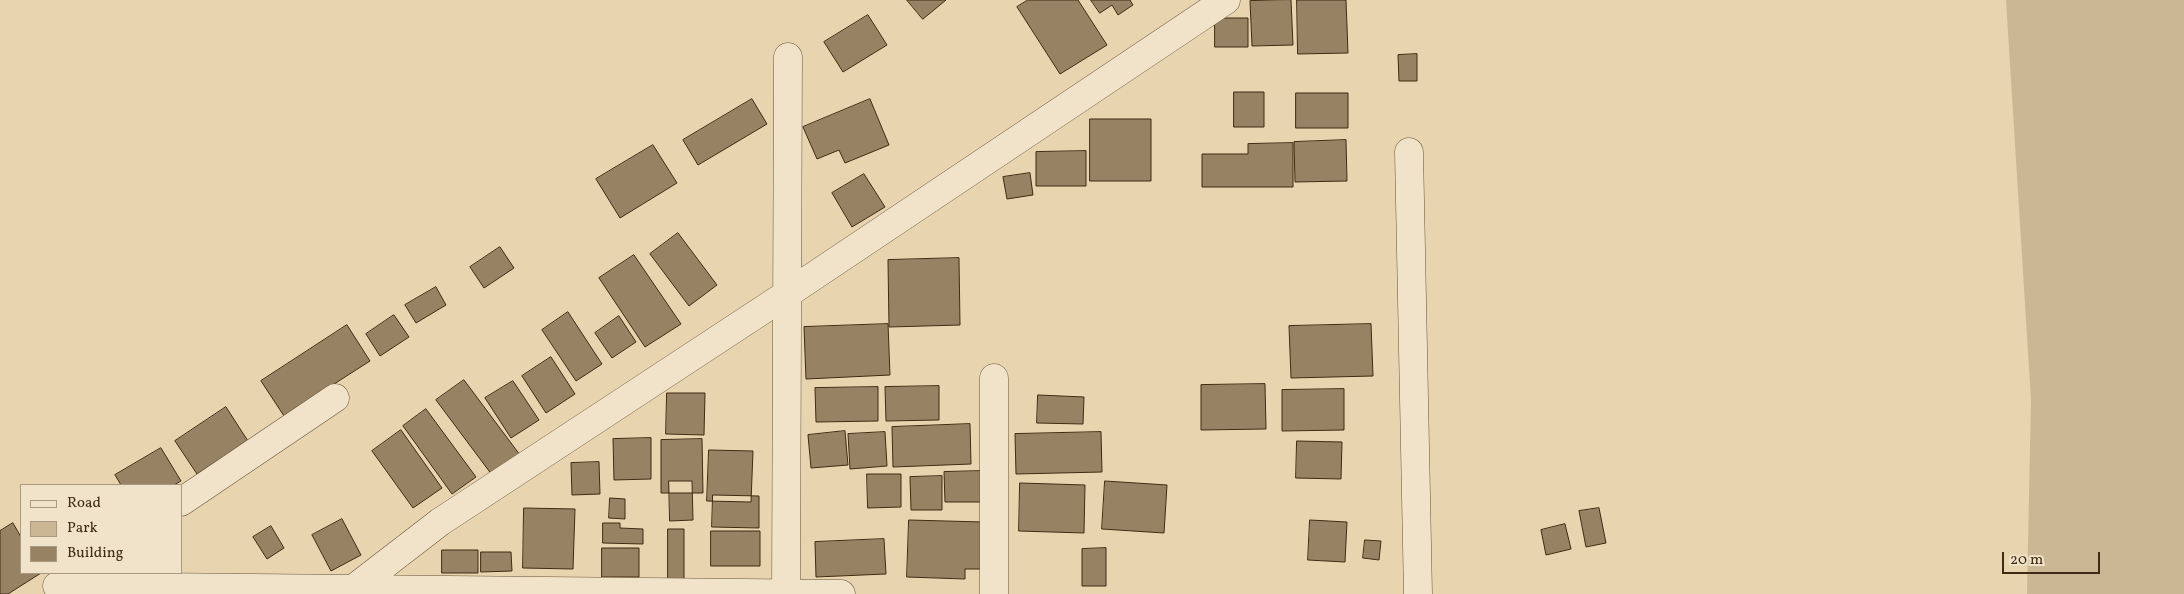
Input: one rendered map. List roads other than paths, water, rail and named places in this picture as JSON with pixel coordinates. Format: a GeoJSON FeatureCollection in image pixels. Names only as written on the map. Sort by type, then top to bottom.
{"type":"FeatureCollection","features":[{"type":"Feature","properties":{"kind":"street"},"geometry":{"type":"LineString","coordinates":[[353,589],[440,522],[787,294],[1226,0]]}},
{"type":"Feature","properties":{"kind":"street"},"geometry":{"type":"LineString","coordinates":[[786,594],[788,57]]}},
{"type":"Feature","properties":{"kind":"street"},"geometry":{"type":"LineString","coordinates":[[1409,152],[1418,594]]}},
{"type":"Feature","properties":{"kind":"street"},"geometry":{"type":"LineString","coordinates":[[994,378],[994,594]]}},
{"type":"Feature","properties":{"kind":"street"},"geometry":{"type":"LineString","coordinates":[[182,501],[335,398]]}},
{"type":"Feature","properties":{"kind":"street"},"geometry":{"type":"LineString","coordinates":[[60,584],[841,594]]}}]}
